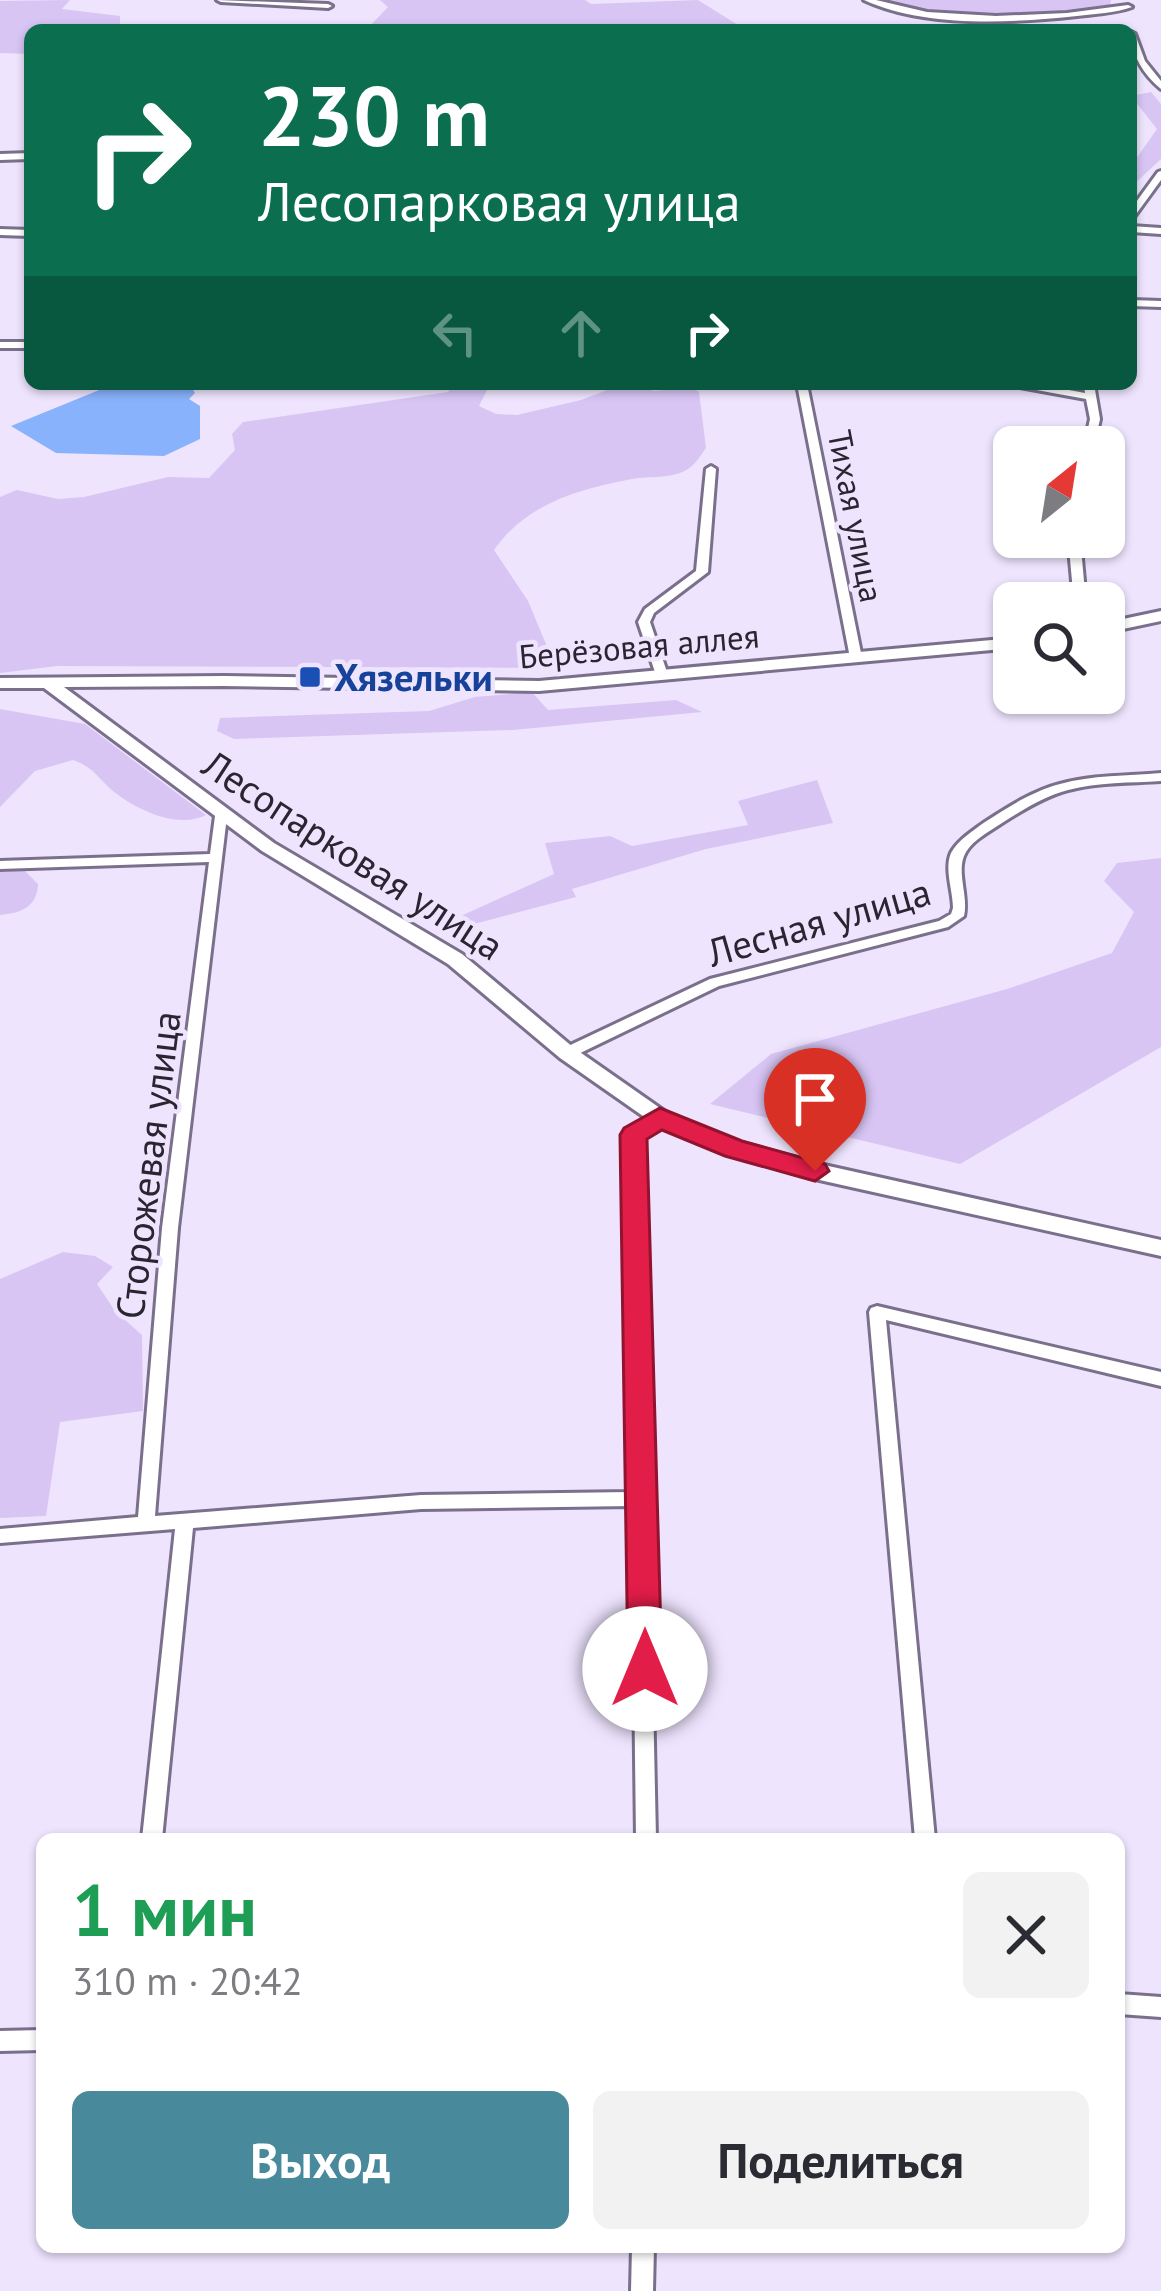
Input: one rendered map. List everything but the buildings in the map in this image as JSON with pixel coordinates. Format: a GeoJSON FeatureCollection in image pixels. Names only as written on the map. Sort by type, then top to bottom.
{"type":"FeatureCollection","features":[{"type":"Feature","properties":{"kind":"street"},"geometry":{"type":"LineString","coordinates":[[221,0],[328,6]]}},
{"type":"Feature","properties":{"kind":"street"},"geometry":{"type":"LineString","coordinates":[[868,0],[907,15],[1068,17],[1131,3]]}},
{"type":"Feature","properties":{"kind":"street"},"geometry":{"type":"LineString","coordinates":[[1137,50],[1161,86]]}},
{"type":"Feature","properties":{"kind":"street"},"geometry":{"type":"LineString","coordinates":[[1137,206],[1161,174]]}},
{"type":"Feature","properties":{"kind":"street","name":"Тихая улица"},"geometry":{"type":"LineString","coordinates":[[803,390],[856,658]]}},
{"type":"Feature","properties":{"kind":"street"},"geometry":{"type":"LineString","coordinates":[[1090,390],[1094,426]]}},
{"type":"Feature","properties":{"kind":"street"},"geometry":{"type":"LineString","coordinates":[[662,675],[644,622],[649,611],[702,572],[712,470]]}},
{"type":"Feature","properties":{"kind":"street"},"geometry":{"type":"LineString","coordinates":[[1125,624],[1161,616]]}},
{"type":"Feature","properties":{"kind":"street","name":"Берёзовая аллея"},"geometry":{"type":"LineString","coordinates":[[0,683],[51,686],[224,680],[478,688],[993,645]]}},
{"type":"Feature","properties":{"kind":"street","name":"Лесопарковая улица"},"geometry":{"type":"LineString","coordinates":[[51,686],[221,815],[455,959],[567,1053],[660,1118],[735,1149],[815,1171],[1161,1248]]}},
{"type":"Feature","properties":{"kind":"street","name":"Лесная улица"},"geometry":{"type":"LineString","coordinates":[[567,1053],[715,982],[943,924],[958,916],[963,902],[955,870],[957,855],[968,838],[1059,788],[1161,777]]}},
{"type":"Feature","properties":{"kind":"street","name":"Сторожевая улица"},"geometry":{"type":"LineString","coordinates":[[146,1522],[170,1228],[221,815]]}},
{"type":"Feature","properties":{"kind":"street"},"geometry":{"type":"LineString","coordinates":[[0,865],[216,858]]}},
{"type":"Feature","properties":{"kind":"street"},"geometry":{"type":"LineString","coordinates":[[646,1833],[644,1498],[634,1135],[660,1118]]}},
{"type":"Feature","properties":{"kind":"street"},"geometry":{"type":"LineString","coordinates":[[924,1833],[877,1312],[1161,1379]]}},
{"type":"Feature","properties":{"kind":"street"},"geometry":{"type":"LineString","coordinates":[[0,1536],[421,1502],[644,1498]]}},
{"type":"Feature","properties":{"kind":"street"},"geometry":{"type":"LineString","coordinates":[[153,1833],[185,1520]]}},
{"type":"Feature","properties":{"kind":"street"},"geometry":{"type":"LineString","coordinates":[[1125,2005],[1161,2008]]}},
{"type":"Feature","properties":{"kind":"street"},"geometry":{"type":"LineString","coordinates":[[0,2041],[36,2040]]}},
{"type":"Feature","properties":{"kind":"street"},"geometry":{"type":"LineString","coordinates":[[642,2291],[643,2253]]}},
{"type":"Feature","properties":{"kind":"shaded area"},"geometry":{"type":"Polygon","coordinates":[[[70,0],[62,9],[120,16],[120,24],[24,24],[24,54],[0,53],[0,1],[70,0]]]}},
{"type":"Feature","properties":{"kind":"shaded area"},"geometry":{"type":"Polygon","coordinates":[[[380,0],[585,0],[591,4],[698,0],[736,24],[372,24],[388,7],[380,0]]]}},
{"type":"Feature","properties":{"kind":"shaded area"},"geometry":{"type":"Polygon","coordinates":[[[871,0],[1111,0],[1110,6],[1080,12],[1020,17],[931,11],[871,0]]]}},
{"type":"Feature","properties":{"kind":"shaded area"},"geometry":{"type":"Polygon","coordinates":[[[1151,92],[1161,104],[1161,159],[1137,181],[1137,157],[1157,129],[1137,104],[1137,95],[1151,92]]]}},
{"type":"Feature","properties":{"kind":"shaded area"},"geometry":{"type":"Polygon","coordinates":[[[487,390],[479,406],[496,414],[517,415],[607,390],[699,392],[706,448],[691,467],[592,488],[555,501],[521,521],[494,550],[528,601],[556,668],[57,666],[0,673],[0,497],[17,490],[58,499],[84,497],[168,477],[209,478],[235,450],[232,434],[243,422],[487,390]]]}},
{"type":"Feature","properties":{"kind":"shaded area"},"geometry":{"type":"Polygon","coordinates":[[[532,692],[548,710],[676,700],[702,712],[513,730],[234,739],[217,731],[220,718],[429,711],[475,697],[532,692]]]}},
{"type":"Feature","properties":{"kind":"shaded area"},"geometry":{"type":"Polygon","coordinates":[[[0,709],[85,724],[206,815],[184,820],[148,812],[73,760],[35,771],[0,807],[0,709]]]}},
{"type":"Feature","properties":{"kind":"shaded area"},"geometry":{"type":"Polygon","coordinates":[[[817,780],[833,823],[706,849],[572,889],[576,897],[470,925],[463,915],[554,874],[545,843],[610,836],[632,846],[748,825],[738,801],[817,780]]]}},
{"type":"Feature","properties":{"kind":"shaded area"},"geometry":{"type":"Polygon","coordinates":[[[1161,858],[1161,1047],[960,1164],[710,1104],[771,1054],[1007,989],[1112,953],[1134,912],[1104,881],[1117,863],[1161,858]]]}},
{"type":"Feature","properties":{"kind":"shaded area"},"geometry":{"type":"Polygon","coordinates":[[[24,870],[38,884],[34,899],[21,911],[0,915],[0,872],[24,870]]]}},
{"type":"Feature","properties":{"kind":"shaded area"},"geometry":{"type":"Polygon","coordinates":[[[63,1252],[95,1256],[113,1267],[97,1284],[115,1311],[142,1335],[143,1411],[60,1422],[46,1516],[0,1518],[0,1279],[63,1252]]]}},
{"type":"Feature","properties":{"kind":"water"},"geometry":{"type":"Polygon","coordinates":[[[99,390],[193,390],[189,399],[200,406],[200,439],[164,456],[56,453],[11,426],[99,390]]]}},
{"type":"Feature","properties":{"kind":"place","name":"Хязельки"},"geometry":{"type":"Point","coordinates":[310,677]}},
{"type":"Feature","properties":{"kind":"route"},"geometry":{"type":"LineString","coordinates":[[645,1669],[634,1135],[660,1118],[735,1149],[815,1171]]}}]}
